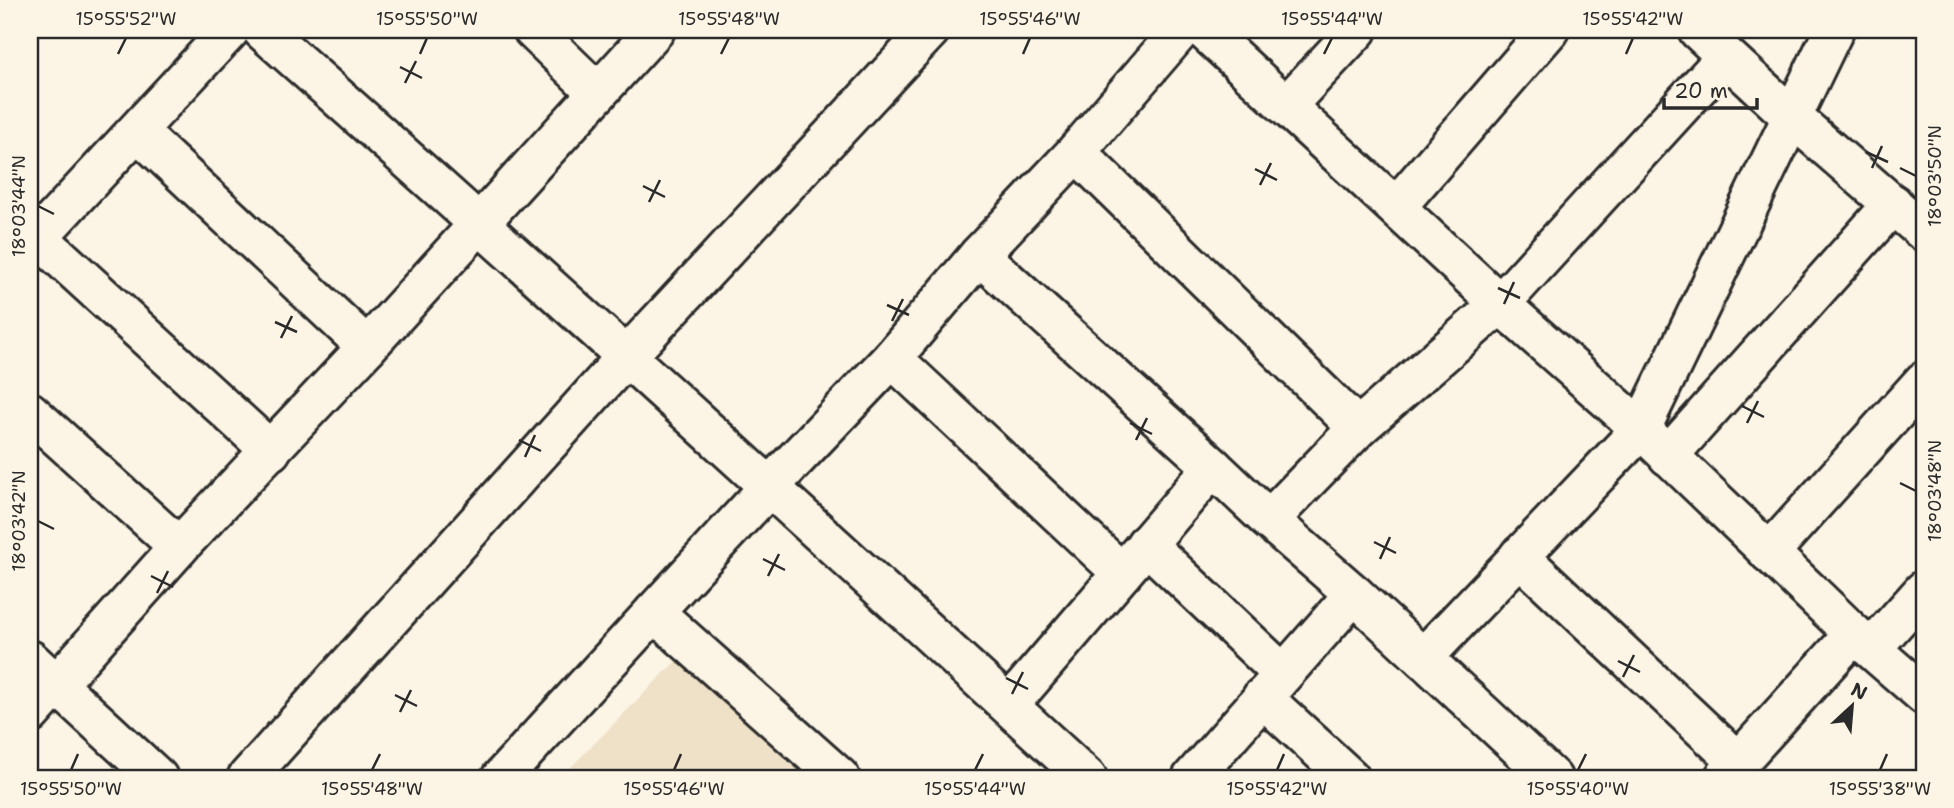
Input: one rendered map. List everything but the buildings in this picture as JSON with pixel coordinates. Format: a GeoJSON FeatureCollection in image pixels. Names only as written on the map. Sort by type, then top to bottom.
{"type":"FeatureCollection","features":[{"type":"Feature","properties":{"kind":"street"},"geometry":{"type":"LineString","coordinates":[[230,30],[32,238],[271,451]]}},
{"type":"Feature","properties":{"kind":"street"},"geometry":{"type":"LineString","coordinates":[[262,30],[480,223],[1009,705],[1071,773]]}},
{"type":"Feature","properties":{"kind":"street"},"geometry":{"type":"LineString","coordinates":[[533,30],[598,93]]}},
{"type":"Feature","properties":{"kind":"street"},"geometry":{"type":"LineString","coordinates":[[30,714],[43,672],[179,547],[271,451],[655,30]]}},
{"type":"Feature","properties":{"kind":"street"},"geometry":{"type":"LineString","coordinates":[[247,778],[626,357],[930,30]]}},
{"type":"Feature","properties":{"kind":"street"},"geometry":{"type":"LineString","coordinates":[[501,778],[891,358],[979,255],[1076,152],[1181,30]]}},
{"type":"Feature","properties":{"kind":"street"},"geometry":{"type":"LineString","coordinates":[[1203,30],[1500,304],[1641,429],[1769,553],[1924,695]]}},
{"type":"Feature","properties":{"kind":"street"},"geometry":{"type":"LineString","coordinates":[[1287,105],[1357,30]]}},
{"type":"Feature","properties":{"kind":"street"},"geometry":{"type":"LineString","coordinates":[[1396,207],[1549,30]]}},
{"type":"Feature","properties":{"kind":"street"},"geometry":{"type":"LineString","coordinates":[[1698,30],[1791,117],[1924,232]]}},
{"type":"Feature","properties":{"kind":"street"},"geometry":{"type":"LineString","coordinates":[[1423,658],[1641,429],[1834,30]]}},
{"type":"Feature","properties":{"kind":"street"},"geometry":{"type":"LineString","coordinates":[[1269,520],[1358,428],[1500,304],[1726,57]]}},
{"type":"Feature","properties":{"kind":"street"},"geometry":{"type":"LineString","coordinates":[[136,131],[367,346]]}},
{"type":"Feature","properties":{"kind":"street"},"geometry":{"type":"LineString","coordinates":[[1076,152],[1358,428]]}},
{"type":"Feature","properties":{"kind":"street"},"geometry":{"type":"LineString","coordinates":[[1668,456],[1893,205]]}},
{"type":"Feature","properties":{"kind":"street"},"geometry":{"type":"LineString","coordinates":[[979,255],[1269,520],[1354,594],[1552,778]]}},
{"type":"Feature","properties":{"kind":"street"},"geometry":{"type":"LineString","coordinates":[[891,358],[1134,558],[1273,686],[1350,778]]}},
{"type":"Feature","properties":{"kind":"street"},"geometry":{"type":"LineString","coordinates":[[1769,553],[1924,380]]}},
{"type":"Feature","properties":{"kind":"street"},"geometry":{"type":"LineString","coordinates":[[30,412],[179,547]]}},
{"type":"Feature","properties":{"kind":"street"},"geometry":{"type":"LineString","coordinates":[[1009,705],[1213,467]]}},
{"type":"Feature","properties":{"kind":"street"},"geometry":{"type":"LineString","coordinates":[[1519,556],[1731,770],[1863,641],[1924,590]]}},
{"type":"Feature","properties":{"kind":"street"},"geometry":{"type":"LineString","coordinates":[[1192,778],[1354,594]]}},
{"type":"Feature","properties":{"kind":"street"},"geometry":{"type":"LineString","coordinates":[[654,612],[841,778]]}},
{"type":"Feature","properties":{"kind":"street"},"geometry":{"type":"LineString","coordinates":[[43,672],[158,778]]}},
{"type":"Feature","properties":{"kind":"shaded area"},"geometry":{"type":"Polygon","coordinates":[[[686,651],[835,778],[560,778],[686,651]]]}}]}
